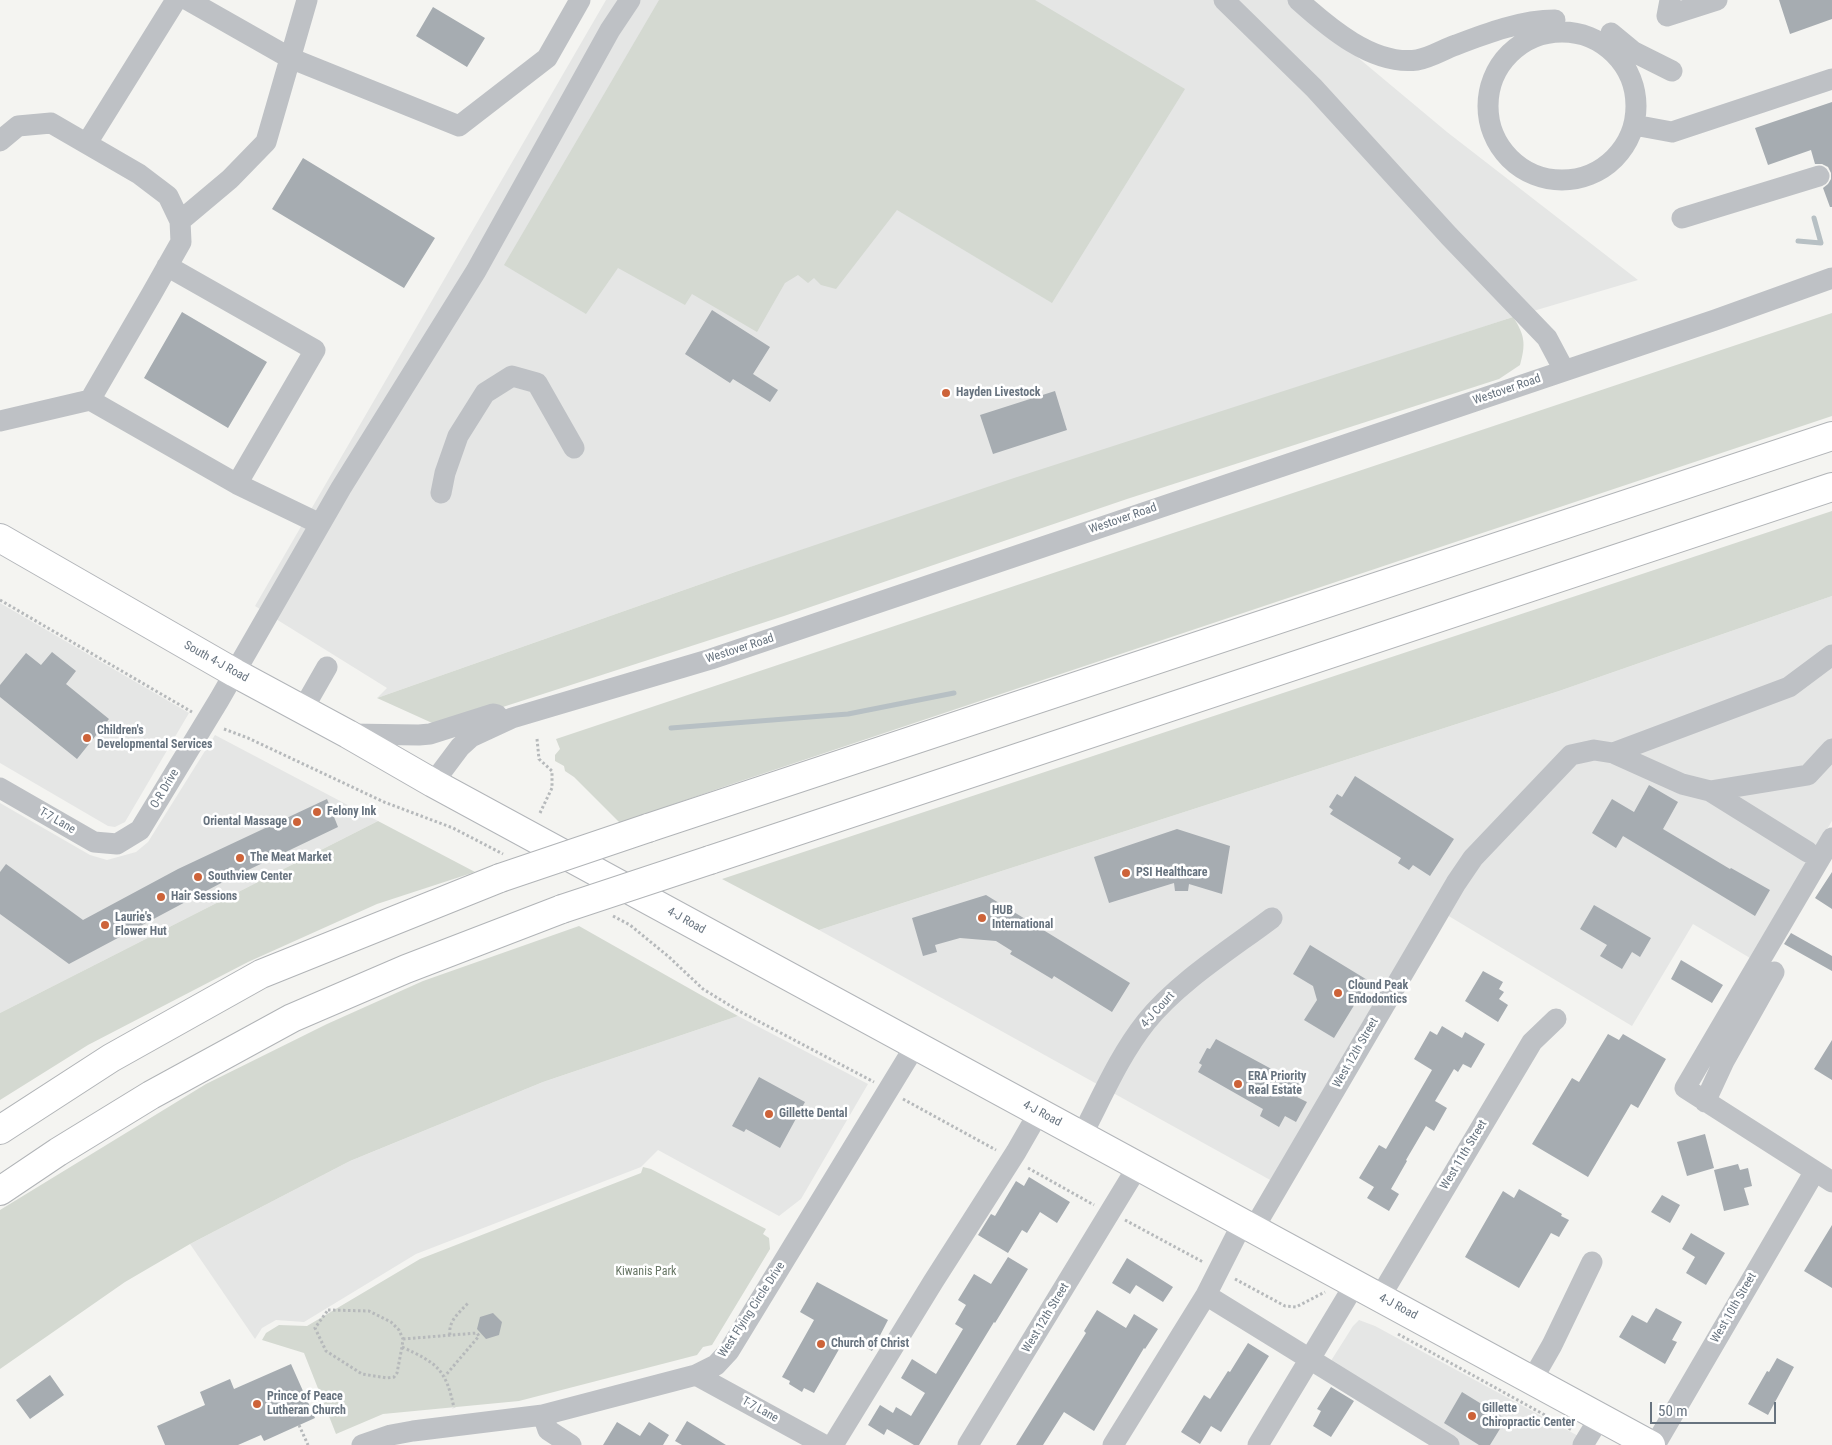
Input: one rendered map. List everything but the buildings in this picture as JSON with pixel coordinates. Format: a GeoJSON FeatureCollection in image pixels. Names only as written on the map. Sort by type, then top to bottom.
{"type":"FeatureCollection","features":[{"type":"Feature","properties":{"kind":"main road"},"geometry":{"type":"LineString","coordinates":[[0,1130],[111,1058],[261,974],[500,878],[1832,436]]}},
{"type":"Feature","properties":{"kind":"main road"},"geometry":{"type":"LineString","coordinates":[[0,1192],[58,1152],[151,1095],[292,1018],[406,969],[562,909],[1832,487]]}},
{"type":"Feature","properties":{"kind":"main road","name":"South 4-J Road"},"geometry":{"type":"LineString","coordinates":[[0,538],[235,673],[348,734],[432,783]]}},
{"type":"Feature","properties":{"kind":"main road","name":"4-J Road"},"geometry":{"type":"LineString","coordinates":[[432,783],[1653,1445]]}},
{"type":"Feature","properties":{"kind":"street"},"geometry":{"type":"LineString","coordinates":[[87,144],[176,0]]}},
{"type":"Feature","properties":{"kind":"street"},"geometry":{"type":"LineString","coordinates":[[188,0],[290,58],[460,126],[547,58],[580,0]]}},
{"type":"Feature","properties":{"kind":"street"},"geometry":{"type":"LineString","coordinates":[[180,221],[230,179],[266,142],[306,0]]}},
{"type":"Feature","properties":{"kind":"street","name":"O-R Drive"},"geometry":{"type":"LineString","coordinates":[[118,844],[140,830],[235,673],[320,524],[476,271],[610,30],[630,0]]}},
{"type":"Feature","properties":{"kind":"street"},"geometry":{"type":"LineString","coordinates":[[1224,0],[1314,88],[1547,338],[1564,370]]}},
{"type":"Feature","properties":{"kind":"street"},"geometry":{"type":"LineString","coordinates":[[1298,0],[1321,21],[1354,44],[1390,59],[1417,60],[1487,33],[1545,20],[1577,19],[1609,32],[1634,52],[1672,71]]}},
{"type":"Feature","properties":{"kind":"street"},"geometry":{"type":"LineString","coordinates":[[1670,0],[1667,16],[1717,0]]}},
{"type":"Feature","properties":{"kind":"street"},"geometry":{"type":"LineString","coordinates":[[1549,32],[1574,32],[1598,40],[1617,55],[1631,76],[1637,100],[1634,125],[1624,147],[1607,165],[1600,169],[1586,176],[1562,180],[1538,177],[1517,165],[1500,148],[1490,126],[1487,102],[1493,77],[1506,56],[1526,40],[1549,32]]}},
{"type":"Feature","properties":{"kind":"street"},"geometry":{"type":"LineString","coordinates":[[1634,125],[1672,132],[1832,79]]}},
{"type":"Feature","properties":{"kind":"street"},"geometry":{"type":"LineString","coordinates":[[0,141],[18,126],[51,123],[139,174],[168,196],[180,221],[180,242],[90,400]]}},
{"type":"Feature","properties":{"kind":"street"},"geometry":{"type":"LineString","coordinates":[[1682,218],[1819,176]]}},
{"type":"Feature","properties":{"kind":"street"},"geometry":{"type":"LineString","coordinates":[[167,266],[315,350],[237,484]]}},
{"type":"Feature","properties":{"kind":"street","name":"Westover Road"},"geometry":{"type":"LineString","coordinates":[[432,783],[460,747],[471,737],[512,718],[711,659],[1832,278]]}},
{"type":"Feature","properties":{"kind":"street"},"geometry":{"type":"LineString","coordinates":[[441,493],[445,473],[458,436],[485,392],[512,376],[537,383],[574,448]]}},
{"type":"Feature","properties":{"kind":"street"},"geometry":{"type":"LineString","coordinates":[[0,421],[90,400],[237,484],[320,524]]}},
{"type":"Feature","properties":{"kind":"street"},"geometry":{"type":"LineString","coordinates":[[1613,753],[1789,687],[1832,654]]}},
{"type":"Feature","properties":{"kind":"street"},"geometry":{"type":"LineString","coordinates":[[303,709],[327,667]]}},
{"type":"Feature","properties":{"kind":"street"},"geometry":{"type":"LineString","coordinates":[[348,734],[419,735],[493,714],[512,718]]}},
{"type":"Feature","properties":{"kind":"street"},"geometry":{"type":"LineString","coordinates":[[1710,791],[1808,775],[1832,748]]}},
{"type":"Feature","properties":{"kind":"street","name":"West 12th Street"},"geometry":{"type":"LineString","coordinates":[[1113,1445],[1446,898],[1473,858],[1571,755],[1594,750],[1613,753]]}},
{"type":"Feature","properties":{"kind":"street"},"geometry":{"type":"LineString","coordinates":[[1613,753],[1682,784],[1710,791],[1808,852]]}},
{"type":"Feature","properties":{"kind":"street","name":"T-7 Lane"},"geometry":{"type":"LineString","coordinates":[[0,788],[94,842],[118,844]]}},
{"type":"Feature","properties":{"kind":"street"},"geometry":{"type":"LineString","coordinates":[[1823,1177],[1685,1088],[1832,838]]}},
{"type":"Feature","properties":{"kind":"street","name":"4-J Court"},"geometry":{"type":"LineString","coordinates":[[1082,1135],[1121,1057],[1146,1022],[1177,990],[1272,918]]}},
{"type":"Feature","properties":{"kind":"street"},"geometry":{"type":"LineString","coordinates":[[1705,1102],[1724,1061],[1774,972]]}},
{"type":"Feature","properties":{"kind":"street","name":"West 11th Street"},"geometry":{"type":"LineString","coordinates":[[1380,1297],[1532,1042],[1556,1019]]}},
{"type":"Feature","properties":{"kind":"street","name":"West Flying Circle Drive"},"geometry":{"type":"LineString","coordinates":[[362,1445],[392,1440],[413,1431],[543,1415],[696,1375],[716,1366],[729,1351],[915,1046]]}},
{"type":"Feature","properties":{"kind":"street"},"geometry":{"type":"LineString","coordinates":[[833,1445],[1039,1112]]}},
{"type":"Feature","properties":{"kind":"street","name":"West 12th Street"},"geometry":{"type":"LineString","coordinates":[[968,1445],[1138,1166]]}},
{"type":"Feature","properties":{"kind":"street","name":"West 10th Street"},"geometry":{"type":"LineString","coordinates":[[1653,1445],[1823,1177]]}},
{"type":"Feature","properties":{"kind":"street"},"geometry":{"type":"LineString","coordinates":[[1532,1380],[1552,1345],[1592,1262]]}},
{"type":"Feature","properties":{"kind":"street"},"geometry":{"type":"LineString","coordinates":[[1258,1445],[1355,1284]]}},
{"type":"Feature","properties":{"kind":"street"},"geometry":{"type":"LineString","coordinates":[[1206,1295],[1449,1445]]}},
{"type":"Feature","properties":{"kind":"street","name":"T-7 Lane"},"geometry":{"type":"LineString","coordinates":[[696,1375],[824,1445]]}},
{"type":"Feature","properties":{"kind":"street"},"geometry":{"type":"LineString","coordinates":[[543,1415],[548,1430],[571,1445]]}},
{"type":"Feature","properties":{"kind":"street"},"geometry":{"type":"LineString","coordinates":[[1577,1437],[1600,1417]]}},
{"type":"Feature","properties":{"kind":"path"},"geometry":{"type":"LineString","coordinates":[[0,600],[193,712]]}},
{"type":"Feature","properties":{"kind":"path"},"geometry":{"type":"LineString","coordinates":[[538,739],[539,759],[552,771],[552,788],[540,813]]}},
{"type":"Feature","properties":{"kind":"path"},"geometry":{"type":"LineString","coordinates":[[902,1098],[996,1150]]}},
{"type":"Feature","properties":{"kind":"path"},"geometry":{"type":"LineString","coordinates":[[1026,1167],[1096,1206]]}},
{"type":"Feature","properties":{"kind":"path"},"geometry":{"type":"LineString","coordinates":[[1126,1220],[1211,1266]]}},
{"type":"Feature","properties":{"kind":"path"},"geometry":{"type":"LineString","coordinates":[[1234,1278],[1285,1306],[1296,1307],[1307,1303],[1324,1291]]}},
{"type":"Feature","properties":{"kind":"path"},"geometry":{"type":"LineString","coordinates":[[450,1335],[449,1329],[452,1322],[468,1303]]}},
{"type":"Feature","properties":{"kind":"path"},"geometry":{"type":"LineString","coordinates":[[328,1310],[369,1311],[391,1322],[399,1330],[403,1339],[402,1347],[397,1373],[394,1377],[387,1378],[362,1374],[326,1351],[316,1328],[328,1310]]}},
{"type":"Feature","properties":{"kind":"path"},"geometry":{"type":"LineString","coordinates":[[403,1339],[477,1333],[479,1336],[445,1376]]}},
{"type":"Feature","properties":{"kind":"path"},"geometry":{"type":"LineString","coordinates":[[1408,1340],[1577,1437]]}},
{"type":"Feature","properties":{"kind":"path"},"geometry":{"type":"LineString","coordinates":[[402,1347],[434,1363],[445,1376],[454,1408]]}},
{"type":"Feature","properties":{"kind":"path"},"geometry":{"type":"LineString","coordinates":[[299,1425],[308,1445]]}},
{"type":"Feature","properties":{"kind":"shaded area"},"geometry":{"type":"Polygon","coordinates":[[[606,0],[1289,0],[1447,132],[1638,280],[1513,317],[738,571],[377,698],[387,688],[255,606],[606,0]]]}},
{"type":"Feature","properties":{"kind":"shaded area"},"geometry":{"type":"Polygon","coordinates":[[[1832,596],[1832,821],[1750,958],[1693,924],[1632,1026],[1432,906],[1272,1181],[819,930],[1559,691],[1832,596]]]}},
{"type":"Feature","properties":{"kind":"shaded area","name":"Children's Developmental Services"},"geometry":{"type":"Polygon","coordinates":[[[0,603],[189,713],[125,822],[115,827],[108,826],[0,763],[0,603]]]}},
{"type":"Feature","properties":{"kind":"shaded area"},"geometry":{"type":"Polygon","coordinates":[[[215,735],[378,821],[0,1013],[0,803],[90,855],[107,860],[136,852],[148,842],[215,735]]]}},
{"type":"Feature","properties":{"kind":"shaded area"},"geometry":{"type":"Polygon","coordinates":[[[738,1016],[868,1084],[801,1199],[779,1216],[658,1150],[641,1167],[416,1254],[304,1322],[276,1320],[262,1328],[255,1339],[190,1244],[350,1161],[543,1082],[738,1016]]]}},
{"type":"Feature","properties":{"kind":"shaded area"},"geometry":{"type":"Polygon","coordinates":[[[1359,1320],[1375,1326],[1595,1445],[1436,1445],[1322,1375],[1353,1326],[1359,1320]]]}},
{"type":"Feature","properties":{"kind":"green space"},"geometry":{"type":"Polygon","coordinates":[[[659,0],[1035,0],[1185,89],[1052,303],[897,210],[836,289],[821,285],[814,278],[808,283],[798,275],[785,283],[757,332],[692,294],[685,305],[618,268],[586,314],[504,265],[659,0]]]}},
{"type":"Feature","properties":{"kind":"green space"},"geometry":{"type":"Polygon","coordinates":[[[1832,313],[1832,416],[620,823],[574,777],[565,771],[564,766],[555,761],[555,755],[560,749],[556,739],[1832,313]]]}},
{"type":"Feature","properties":{"kind":"green space"},"geometry":{"type":"Polygon","coordinates":[[[1513,317],[1522,335],[1524,345],[1522,358],[1520,365],[1499,379],[1127,499],[784,616],[441,727],[377,698],[738,571],[1014,478],[1513,317]]]}},
{"type":"Feature","properties":{"kind":"green space"},"geometry":{"type":"Polygon","coordinates":[[[1832,511],[1832,596],[1559,691],[819,930],[722,879],[1832,511]]]}},
{"type":"Feature","properties":{"kind":"green space"},"geometry":{"type":"Polygon","coordinates":[[[378,821],[475,872],[377,904],[248,962],[88,1045],[0,1100],[0,1013],[378,821]]]}},
{"type":"Feature","properties":{"kind":"green space"},"geometry":{"type":"Polygon","coordinates":[[[579,926],[738,1016],[543,1082],[350,1161],[190,1244],[125,1282],[0,1369],[0,1210],[206,1084],[327,1024],[423,981],[579,926]]]}},
{"type":"Feature","properties":{"kind":"green space","name":"Kiwanis Park"},"geometry":{"type":"Polygon","coordinates":[[[643,1167],[651,1169],[766,1229],[763,1234],[769,1238],[770,1249],[712,1345],[703,1347],[697,1355],[519,1401],[383,1414],[336,1434],[304,1353],[262,1340],[266,1333],[279,1325],[307,1326],[420,1259],[641,1173],[643,1167]]]}},
{"type":"Feature","properties":{"kind":"waterway"},"geometry":{"type":"LineString","coordinates":[[1798,241],[1821,243],[1814,218]]}},
{"type":"Feature","properties":{"kind":"waterway"},"geometry":{"type":"LineString","coordinates":[[671,728],[848,714],[954,693]]}},
{"type":"Feature","properties":{"kind":"place","name":"Hayden Livestock"},"geometry":{"type":"Point","coordinates":[946,393]}},
{"type":"Feature","properties":{"kind":"place","name":"Children's Developmental Services"},"geometry":{"type":"Point","coordinates":[87,738]}},
{"type":"Feature","properties":{"kind":"place","name":"Felony Ink"},"geometry":{"type":"Point","coordinates":[317,812]}},
{"type":"Feature","properties":{"kind":"place","name":"Oriental Massage"},"geometry":{"type":"Point","coordinates":[297,822]}},
{"type":"Feature","properties":{"kind":"place","name":"The Meat Market"},"geometry":{"type":"Point","coordinates":[240,858]}},
{"type":"Feature","properties":{"kind":"place","name":"PSI Healthcare"},"geometry":{"type":"Point","coordinates":[1126,873]}},
{"type":"Feature","properties":{"kind":"place","name":"Southview Center"},"geometry":{"type":"Point","coordinates":[198,877]}},
{"type":"Feature","properties":{"kind":"place","name":"Hair Sessions"},"geometry":{"type":"Point","coordinates":[161,897]}},
{"type":"Feature","properties":{"kind":"place","name":"HUB International"},"geometry":{"type":"Point","coordinates":[982,918]}},
{"type":"Feature","properties":{"kind":"place","name":"Laurie's Flower Hut"},"geometry":{"type":"Point","coordinates":[105,925]}},
{"type":"Feature","properties":{"kind":"place","name":"Clound Peak Endodontics"},"geometry":{"type":"Point","coordinates":[1338,993]}},
{"type":"Feature","properties":{"kind":"place","name":"ERA Priority Real Estate"},"geometry":{"type":"Point","coordinates":[1238,1084]}},
{"type":"Feature","properties":{"kind":"place","name":"Gillette Dental"},"geometry":{"type":"Point","coordinates":[769,1114]}},
{"type":"Feature","properties":{"kind":"place","name":"Church of Christ"},"geometry":{"type":"Point","coordinates":[821,1344]}},
{"type":"Feature","properties":{"kind":"place","name":"Prince of Peace Lutheran Church"},"geometry":{"type":"Point","coordinates":[257,1404]}},
{"type":"Feature","properties":{"kind":"place","name":"Gillette Chiropractic Center"},"geometry":{"type":"Point","coordinates":[1472,1416]}}]}
